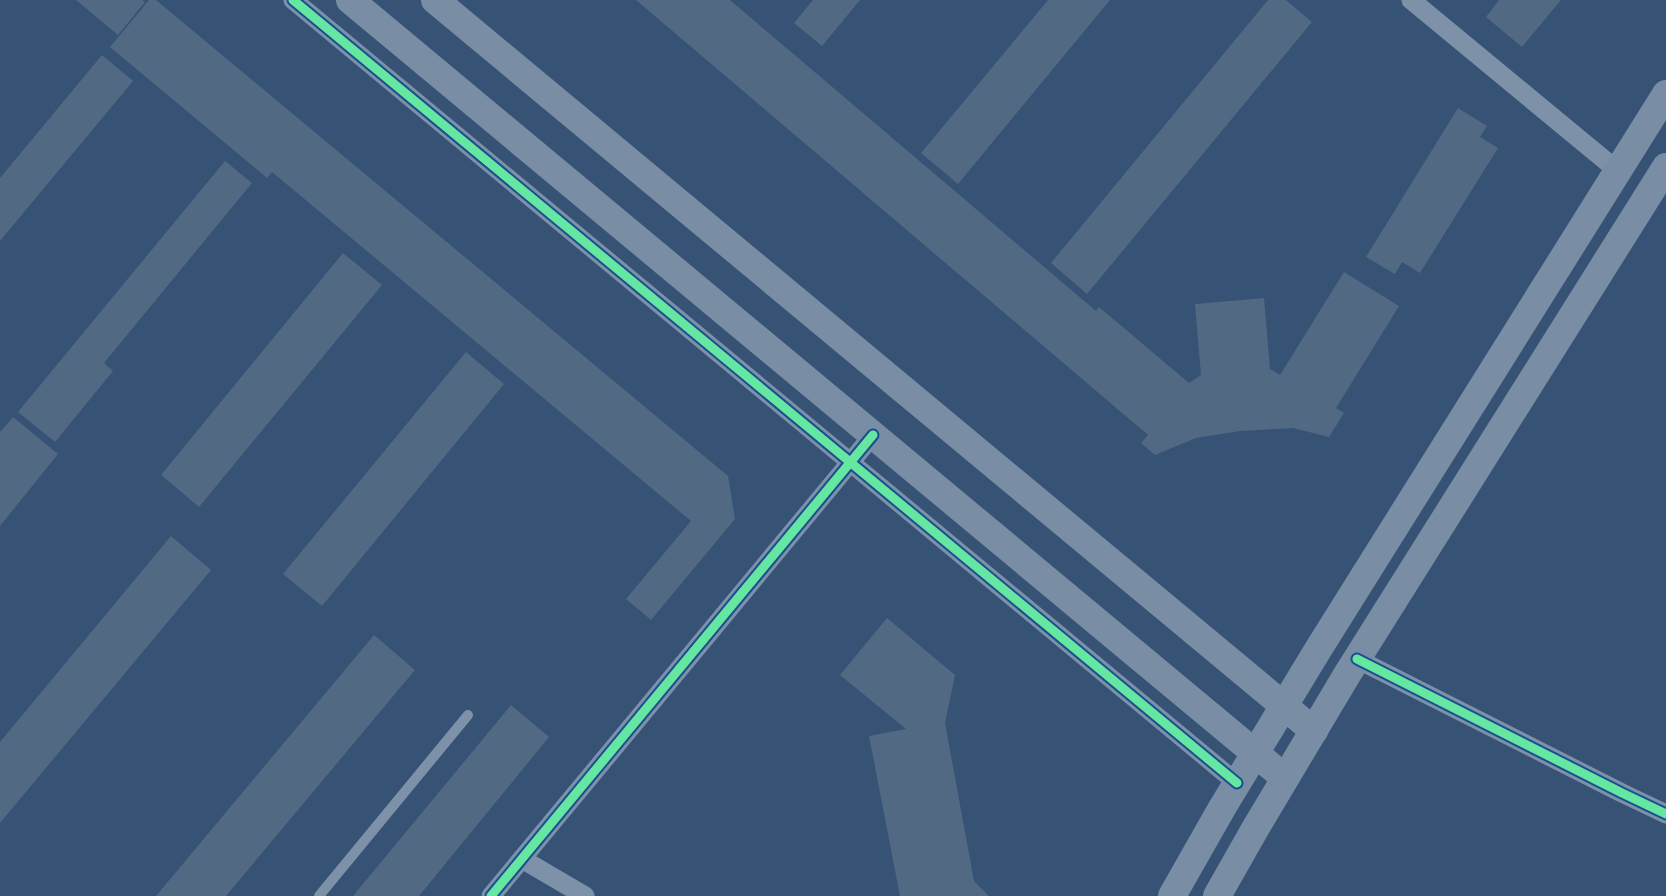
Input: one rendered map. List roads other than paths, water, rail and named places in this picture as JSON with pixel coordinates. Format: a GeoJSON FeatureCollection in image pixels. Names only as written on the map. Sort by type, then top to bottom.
{"type":"FeatureCollection","features":[{"type":"Feature","properties":{"kind":"main road"},"geometry":{"type":"LineString","coordinates":[[350,0],[1285,778]]}},
{"type":"Feature","properties":{"kind":"main road"},"geometry":{"type":"LineString","coordinates":[[435,0],[1314,731]]}},
{"type":"Feature","properties":{"kind":"main road"},"geometry":{"type":"LineString","coordinates":[[1172,896],[1284,706],[1666,94]]}},
{"type":"Feature","properties":{"kind":"main road"},"geometry":{"type":"LineString","coordinates":[[1217,896],[1357,659],[1666,167]]}},
{"type":"Feature","properties":{"kind":"street"},"geometry":{"type":"LineString","coordinates":[[293,0],[1237,783]]}},
{"type":"Feature","properties":{"kind":"street"},"geometry":{"type":"LineString","coordinates":[[1411,0],[1618,171]]}},
{"type":"Feature","properties":{"kind":"street"},"geometry":{"type":"LineString","coordinates":[[491,896],[873,435]]}},
{"type":"Feature","properties":{"kind":"street"},"geometry":{"type":"LineString","coordinates":[[1357,659],[1666,814]]}},
{"type":"Feature","properties":{"kind":"street"},"geometry":{"type":"LineString","coordinates":[[522,859],[585,896]]}},
{"type":"Feature","properties":{"kind":"lane"},"geometry":{"type":"LineString","coordinates":[[318,896],[468,715]]}}]}
